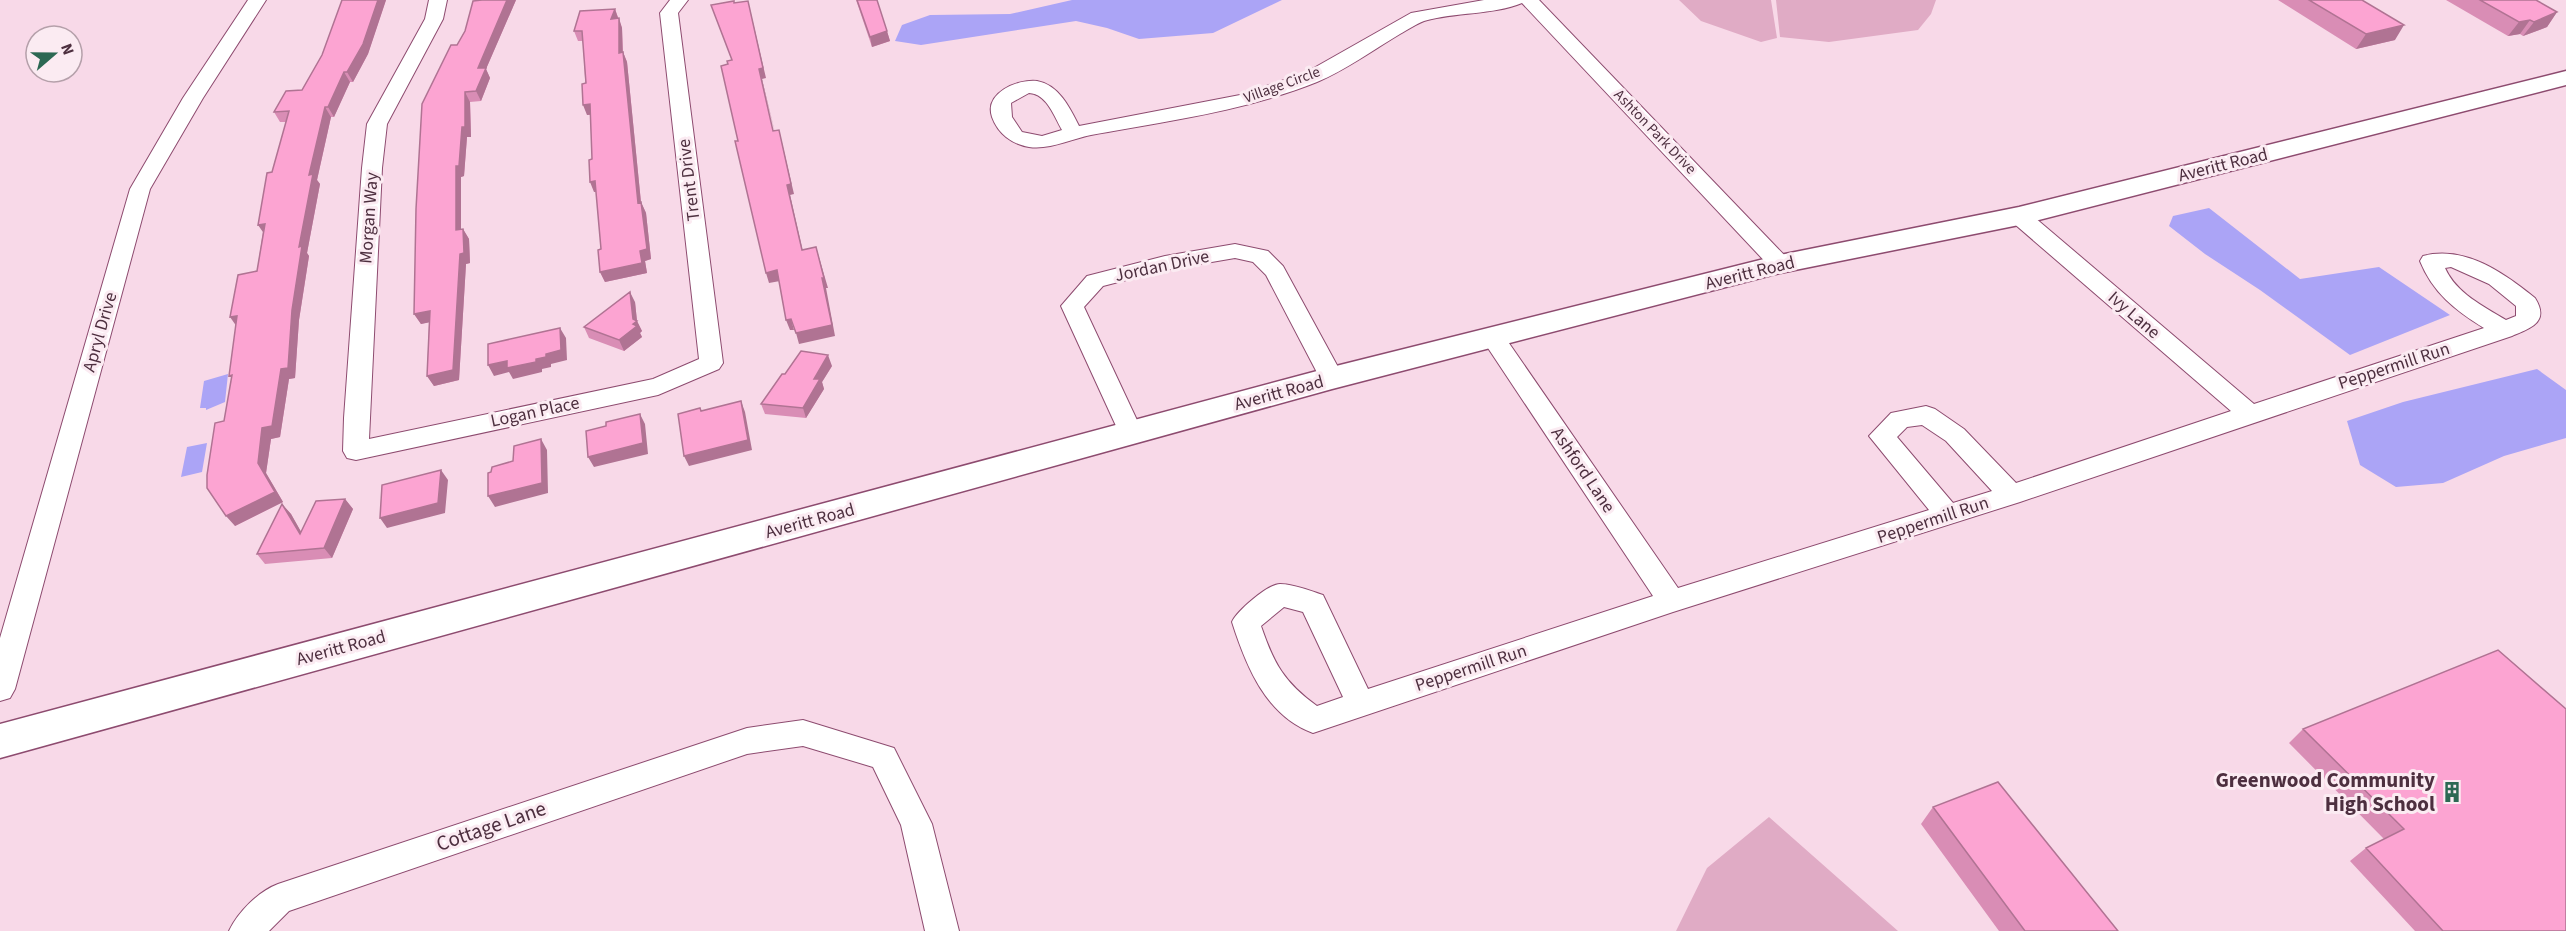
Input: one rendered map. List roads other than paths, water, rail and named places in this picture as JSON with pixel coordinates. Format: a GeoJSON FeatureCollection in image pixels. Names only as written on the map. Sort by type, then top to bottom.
{"type":"FeatureCollection","features":[{"type":"Feature","properties":{"kind":"street","name":"Apryl Drive"},"geometry":{"type":"LineString","coordinates":[[0,689],[140,189],[193,98],[257,0]]}},
{"type":"Feature","properties":{"kind":"street","name":"Morgan Way"},"geometry":{"type":"LineString","coordinates":[[356,451],[356,418],[372,168],[377,124],[434,19],[438,0]]}},
{"type":"Feature","properties":{"kind":"street","name":"Trent Drive"},"geometry":{"type":"LineString","coordinates":[[679,0],[669,13],[711,363]]}},
{"type":"Feature","properties":{"kind":"street","name":"Village Circle"},"geometry":{"type":"LineString","coordinates":[[1073,133],[1244,100],[1312,76],[1417,17],[1515,0]]}},
{"type":"Feature","properties":{"kind":"street","name":"Ashton Park Drive"},"geometry":{"type":"LineString","coordinates":[[1529,0],[1780,264]]}},
{"type":"Feature","properties":{"kind":"street","name":"Averitt Road"},"geometry":{"type":"LineString","coordinates":[[0,741],[1332,378],[1494,339],[1780,264],[2019,216],[2566,78]]}},
{"type":"Feature","properties":{"kind":"street","name":"Ivy Lane"},"geometry":{"type":"LineString","coordinates":[[2019,216],[2250,414]]}},
{"type":"Feature","properties":{"kind":"street","name":"Jordan Drive"},"geometry":{"type":"LineString","coordinates":[[1131,433],[1072,306],[1095,281],[1165,263],[1236,251],[1260,256],[1275,271],[1332,378]]}},
{"type":"Feature","properties":{"kind":"street","name":"Peppermill Run"},"geometry":{"type":"LineString","coordinates":[[1361,704],[1313,603],[1280,595],[1246,622],[1258,658],[1284,698],[1313,720],[1672,602],[2012,495],[2504,330]]}},
{"type":"Feature","properties":{"kind":"street","name":"Ashford Lane"},"geometry":{"type":"LineString","coordinates":[[1494,339],[1672,602]]}},
{"type":"Feature","properties":{"kind":"street","name":"Logan Place"},"geometry":{"type":"LineString","coordinates":[[356,451],[658,386],[711,363]]}},
{"type":"Feature","properties":{"kind":"street"},"geometry":{"type":"LineString","coordinates":[[1948,515],[1882,436],[1900,419],[1926,416],[1955,435],[2012,495]]}},
{"type":"Feature","properties":{"kind":"street","name":"Cottage Lane"},"geometry":{"type":"LineString","coordinates":[[246,931],[278,899],[747,741],[803,733],[883,758],[916,824],[942,931]]}},
{"type":"Feature","properties":{"kind":"place","name":"Greenwood Community High School"},"geometry":{"type":"Point","coordinates":[2452,792]}}]}
